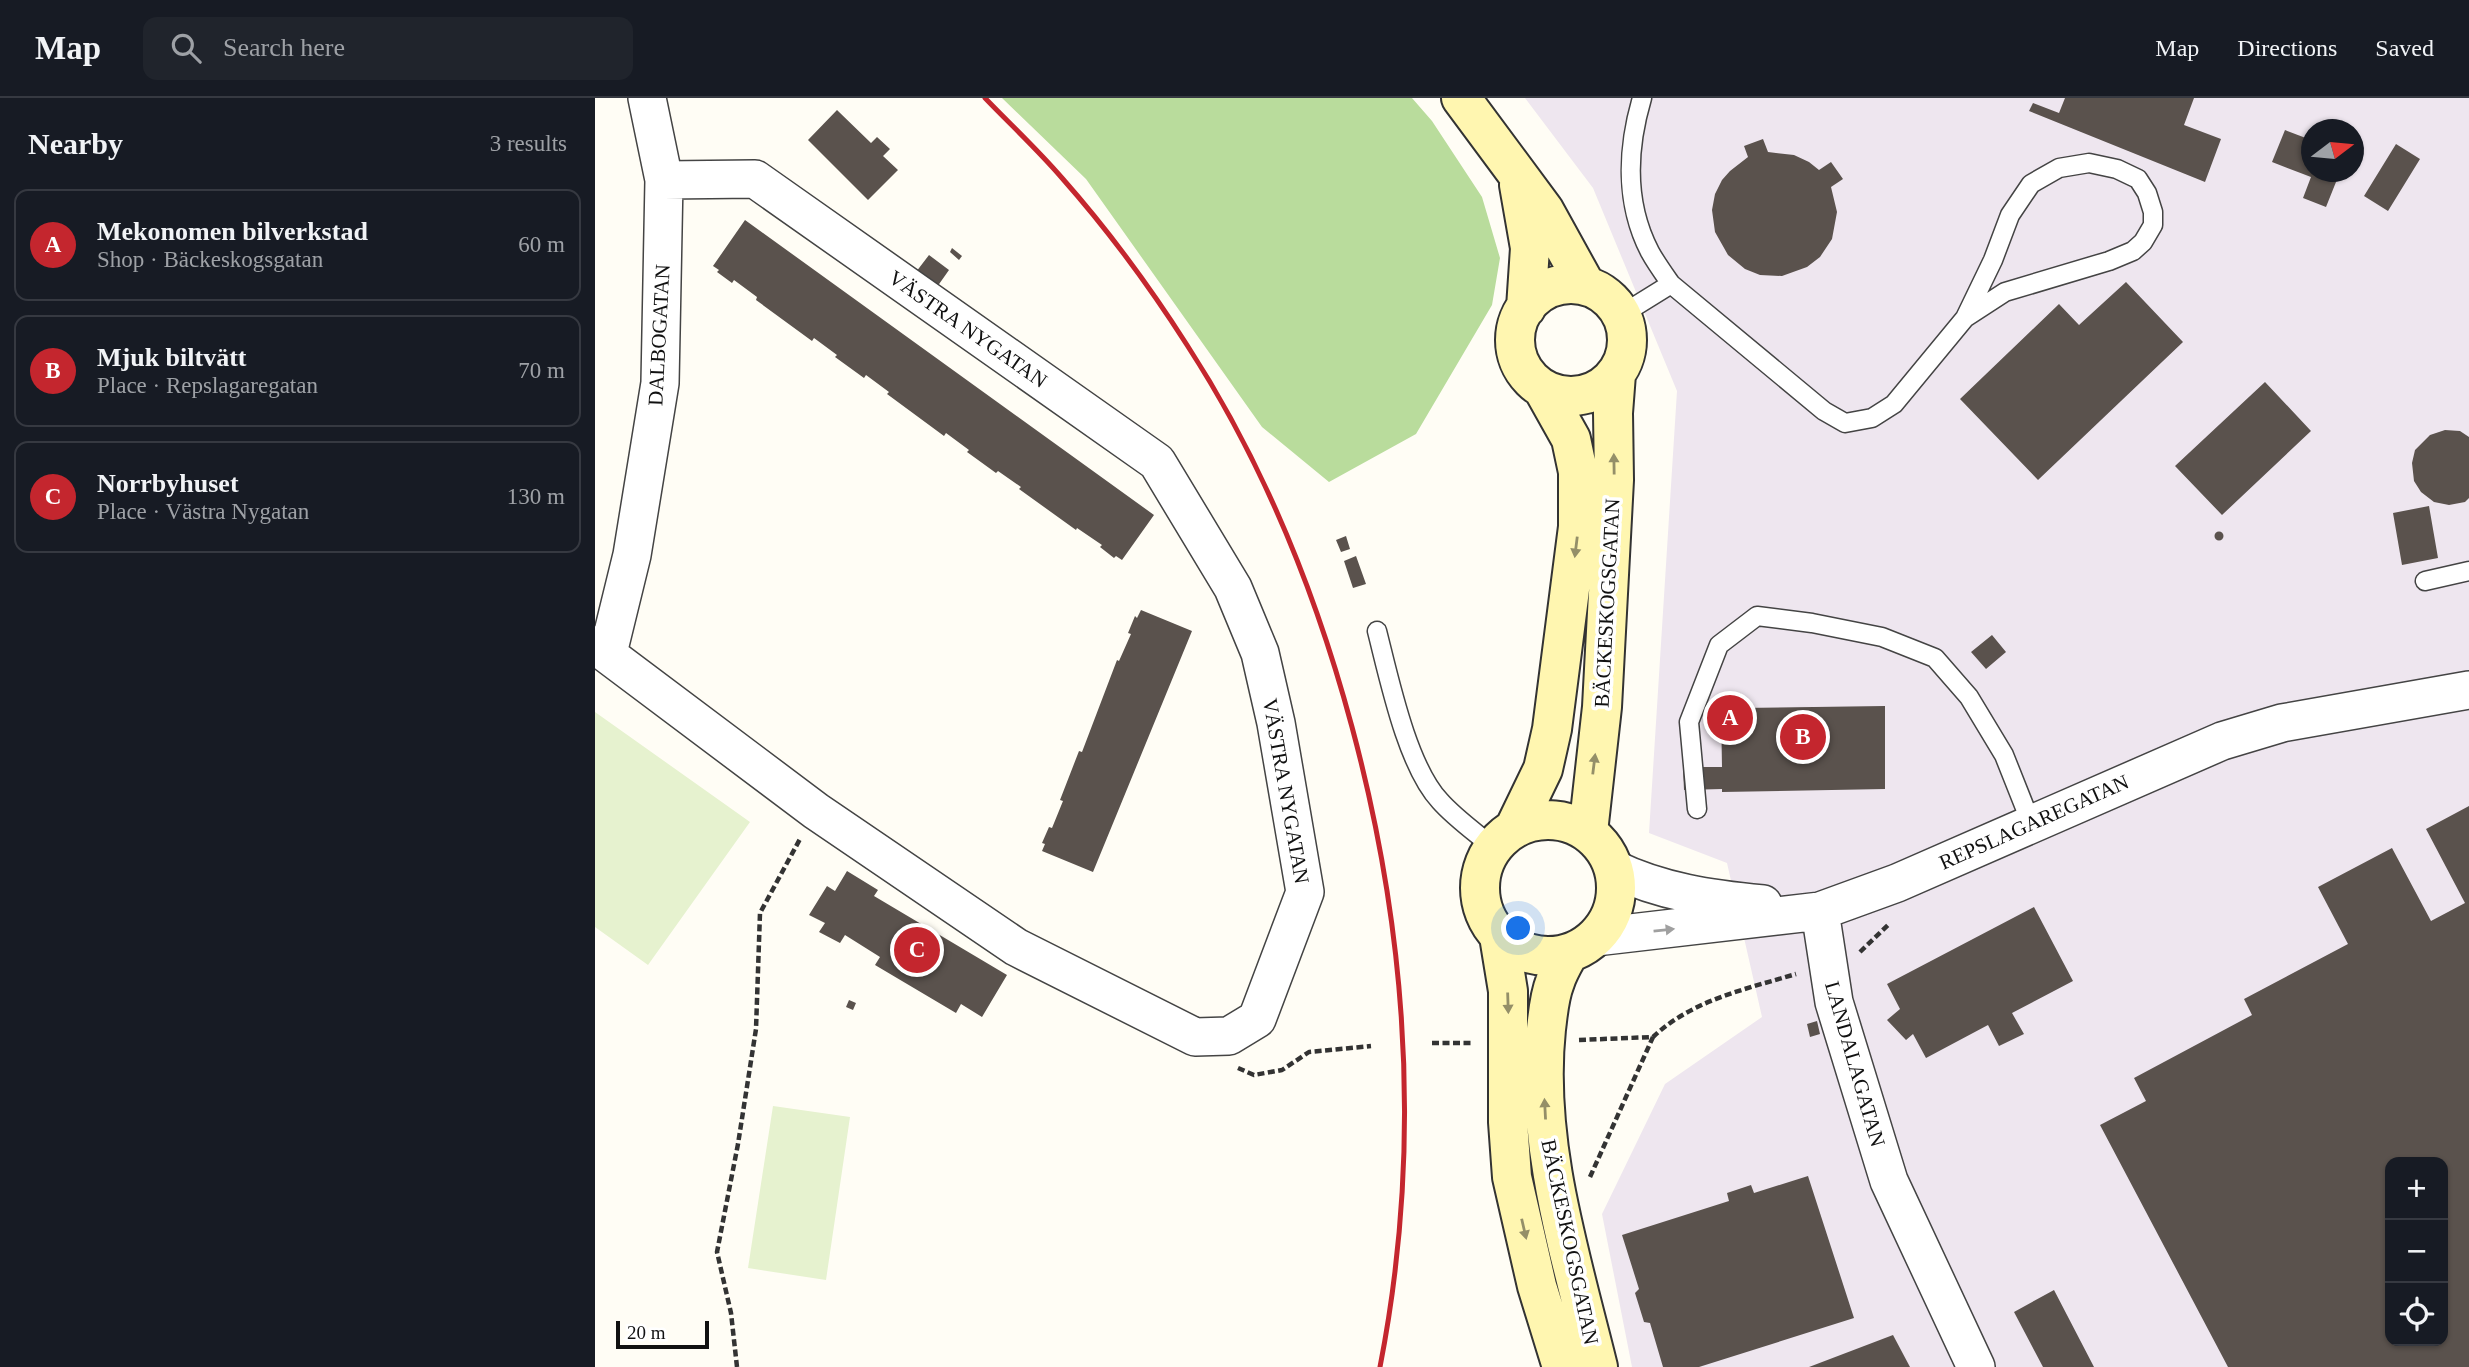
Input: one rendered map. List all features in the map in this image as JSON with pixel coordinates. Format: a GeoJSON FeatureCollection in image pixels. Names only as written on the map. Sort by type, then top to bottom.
{"type":"FeatureCollection","features":[{"type":"Feature","properties":{"kind":"main road"},"geometry":{"type":"LineString","coordinates":[[1461,98],[1544,210],[1585,286]]}},
{"type":"Feature","properties":{"kind":"main road"},"geometry":{"type":"LineString","coordinates":[[1517,173],[1530,248],[1526,308]]}},
{"type":"Feature","properties":{"kind":"main road"},"geometry":{"type":"LineString","coordinates":[[1574,284],[1585,286],[1610,300],[1621,315],[1625,325],[1625,355],[1616,374],[1601,387],[1583,395],[1562,396],[1543,389],[1526,374],[1516,352],[1516,329],[1526,308],[1542,293],[1552,288],[1574,284]]}},
{"type":"Feature","properties":{"kind":"main road","name":"BÄCKESKOGSGATAN"},"geometry":{"type":"LineString","coordinates":[[1588,832],[1602,707],[1614,480],[1613,413],[1616,374]]}},
{"type":"Feature","properties":{"kind":"main road","name":"BÄCKESKOGSGATAN"},"geometry":{"type":"LineString","coordinates":[[1504,837],[1543,769],[1552,729],[1579,527],[1578,472],[1570,439],[1543,389]]}},
{"type":"Feature","properties":{"kind":"main road"},"geometry":{"type":"LineString","coordinates":[[1553,819],[1565,821],[1588,832],[1604,848],[1614,869],[1616,898],[1609,919],[1583,945],[1544,956],[1531,954],[1508,944],[1485,916],[1479,892],[1482,868],[1504,837],[1527,822],[1553,819]]}},
{"type":"Feature","properties":{"kind":"main road","name":"BÄCKESKOGSGATAN"},"geometry":{"type":"LineString","coordinates":[[1499,936],[1508,991],[1507,1108],[1512,1177],[1537,1286],[1563,1367]]}},
{"type":"Feature","properties":{"kind":"main road","name":"BÄCKESKOGSGATAN"},"geometry":{"type":"LineString","coordinates":[[1583,945],[1554,982],[1543,1061],[1546,1130],[1564,1229],[1598,1367]]}},
{"type":"Feature","properties":{"kind":"street","name":"DALBOGATAN"},"geometry":{"type":"LineString","coordinates":[[602,649],[632,555],[660,383],[664,180],[646,98]]}},
{"type":"Feature","properties":{"kind":"street","name":"VÄSTRA NYGATAN"},"geometry":{"type":"LineString","coordinates":[[602,649],[816,811],[1016,947],[1195,1037],[1229,1036],[1257,1019],[1305,892],[1276,723],[1260,653],[1233,588],[1157,462],[755,179],[664,180]]}},
{"type":"Feature","properties":{"kind":"street","name":"REPSLAGAREGATAN"},"geometry":{"type":"LineString","coordinates":[[1583,945],[1820,911],[1897,883],[2234,737],[2282,723],[2469,690]]}},
{"type":"Feature","properties":{"kind":"street"},"geometry":{"type":"LineString","coordinates":[[1614,869],[1635,879],[1699,897],[1820,911]]}},
{"type":"Feature","properties":{"kind":"street","name":"LANDALAGATAN"},"geometry":{"type":"LineString","coordinates":[[1820,911],[1834,1003],[1889,1181],[1976,1367]]}},
{"type":"Feature","properties":{"kind":"lane"},"geometry":{"type":"LineString","coordinates":[[1642,98],[1631,146],[1631,185],[1638,221],[1650,252],[1671,284],[1824,411],[1845,423],[1872,418],[1895,404],[1965,318],[1993,260],[2010,215],[2031,184],[2059,167],[2089,163],[2117,169],[2138,179],[2153,212],[2153,225],[2143,242],[2133,251],[2109,261],[2005,292],[1965,318]]}},
{"type":"Feature","properties":{"kind":"lane"},"geometry":{"type":"LineString","coordinates":[[1621,315],[1671,284]]}},
{"type":"Feature","properties":{"kind":"lane"},"geometry":{"type":"LineString","coordinates":[[2425,581],[2469,571]]}},
{"type":"Feature","properties":{"kind":"lane"},"geometry":{"type":"LineString","coordinates":[[1697,809],[1689,722],[1719,645],[1757,616],[1812,623],[1882,637],[1935,659],[1969,698],[2004,755],[2031,823]]}},
{"type":"Feature","properties":{"kind":"lane"},"geometry":{"type":"LineString","coordinates":[[1377,631],[1418,768],[1439,800],[1504,837]]}},
{"type":"Feature","properties":{"kind":"path"},"geometry":{"type":"LineString","coordinates":[[737,1367],[731,1313],[717,1252],[756,1030],[760,913],[816,811]]}},
{"type":"Feature","properties":{"kind":"path"},"geometry":{"type":"LineString","coordinates":[[1590,1179],[1653,1037],[1667,1024],[1691,1009],[1724,995],[1829,966],[1857,955],[1891,922]]}},
{"type":"Feature","properties":{"kind":"path"},"geometry":{"type":"LineString","coordinates":[[1195,1037],[1229,1063],[1254,1075],[1282,1070],[1309,1052],[1371,1046]]}},
{"type":"Feature","properties":{"kind":"path"},"geometry":{"type":"LineString","coordinates":[[1576,1040],[1653,1037]]}},
{"type":"Feature","properties":{"kind":"path"},"geometry":{"type":"LineString","coordinates":[[1432,1043],[1476,1042]]}},
{"type":"Feature","properties":{"kind":"shaded area"},"geometry":{"type":"Polygon","coordinates":[[[1525,98],[2469,98],[2469,1367],[1632,1367],[1602,1214],[1665,1084],[1762,1017],[1727,863],[1649,833],[1677,391],[1593,188],[1525,98]]]}},
{"type":"Feature","properties":{"kind":"green space"},"geometry":{"type":"Polygon","coordinates":[[[1002,98],[1412,98],[1432,121],[1482,197],[1500,258],[1492,305],[1416,434],[1329,482],[1262,427],[1086,179],[1002,98]]]}},
{"type":"Feature","properties":{"kind":"green space"},"geometry":{"type":"Polygon","coordinates":[[[595,712],[750,822],[648,965],[595,927],[595,712]]]}},
{"type":"Feature","properties":{"kind":"green space"},"geometry":{"type":"Polygon","coordinates":[[[773,1106],[850,1117],[826,1280],[748,1268],[773,1106]]]}},
{"type":"Feature","properties":{"kind":"building"},"geometry":{"type":"Polygon","coordinates":[[[2065,98],[2194,98],[2184,125],[2221,139],[2205,182],[2029,111],[2033,103],[2059,113],[2065,98]]]}},
{"type":"Feature","properties":{"kind":"building"},"geometry":{"type":"Polygon","coordinates":[[[837,110],[871,143],[877,137],[890,149],[883,156],[898,170],[868,200],[808,140],[837,110]]]}},
{"type":"Feature","properties":{"kind":"building"},"geometry":{"type":"Polygon","coordinates":[[[2285,130],[2301,136],[2301,173],[2272,162],[2285,130]]]}},
{"type":"Feature","properties":{"kind":"building"},"geometry":{"type":"Polygon","coordinates":[[[1763,139],[1768,152],[1794,155],[1819,170],[1831,162],[1843,179],[1831,187],[1837,212],[1832,239],[1820,257],[1807,267],[1782,276],[1760,275],[1745,269],[1728,255],[1715,232],[1712,210],[1715,194],[1722,180],[1748,157],[1744,146],[1763,139]]]}},
{"type":"Feature","properties":{"kind":"building"},"geometry":{"type":"Polygon","coordinates":[[[2396,144],[2420,159],[2388,211],[2364,196],[2396,144]]]}},
{"type":"Feature","properties":{"kind":"building"},"geometry":{"type":"Polygon","coordinates":[[[2309,182],[2336,182],[2326,207],[2303,198],[2309,182]]]}},
{"type":"Feature","properties":{"kind":"building"},"geometry":{"type":"Polygon","coordinates":[[[745,220],[1154,515],[1122,560],[1116,556],[1114,558],[1100,547],[1102,545],[1077,528],[1076,530],[998,471],[996,473],[946,433],[944,436],[866,375],[864,378],[835,357],[837,355],[814,338],[812,341],[756,300],[757,297],[734,280],[732,283],[717,272],[719,270],[713,266],[745,220]]]}},
{"type":"Feature","properties":{"kind":"building"},"geometry":{"type":"Polygon","coordinates":[[[952,248],[962,256],[959,260],[950,252],[952,248]]]}},
{"type":"Feature","properties":{"kind":"building"},"geometry":{"type":"Polygon","coordinates":[[[929,255],[949,270],[937,287],[916,272],[929,255]]]}},
{"type":"Feature","properties":{"kind":"building"},"geometry":{"type":"Polygon","coordinates":[[[2126,282],[2183,342],[2038,480],[1960,399],[2059,304],[2079,325],[2126,282]]]}},
{"type":"Feature","properties":{"kind":"building"},"geometry":{"type":"Polygon","coordinates":[[[2265,382],[2311,431],[2222,515],[2175,466],[2265,382]]]}},
{"type":"Feature","properties":{"kind":"building"},"geometry":{"type":"Polygon","coordinates":[[[2445,430],[2460,431],[2469,437],[2469,498],[2465,502],[2449,505],[2434,502],[2421,492],[2414,481],[2412,463],[2415,450],[2430,435],[2445,430]]]}},
{"type":"Feature","properties":{"kind":"building"},"geometry":{"type":"Polygon","coordinates":[[[2429,506],[2438,558],[2402,565],[2393,513],[2429,506]]]}},
{"type":"Feature","properties":{"kind":"building"},"geometry":{"type":"Polygon","coordinates":[[[2219,531],[2224,536],[2219,541],[2214,536],[2219,531]]]}},
{"type":"Feature","properties":{"kind":"building"},"geometry":{"type":"Polygon","coordinates":[[[1346,536],[1350,549],[1341,552],[1336,540],[1346,536]]]}},
{"type":"Feature","properties":{"kind":"building"},"geometry":{"type":"Polygon","coordinates":[[[1356,556],[1366,584],[1353,588],[1344,561],[1356,556]]]}},
{"type":"Feature","properties":{"kind":"building"},"geometry":{"type":"Polygon","coordinates":[[[1141,610],[1192,631],[1093,872],[1042,851],[1045,844],[1042,843],[1049,827],[1052,828],[1079,751],[1082,752],[1117,660],[1119,661],[1131,634],[1128,633],[1135,616],[1137,618],[1141,610]]]}},
{"type":"Feature","properties":{"kind":"building"},"geometry":{"type":"Polygon","coordinates":[[[1992,635],[2006,652],[1986,669],[1971,652],[1992,635]]]}},
{"type":"Feature","properties":{"kind":"building"},"geometry":{"type":"Polygon","coordinates":[[[1741,693],[1741,708],[1885,706],[1885,789],[1722,792],[1722,789],[1684,790],[1683,767],[1722,767],[1721,708],[1730,708],[1730,694],[1741,693]]]}},
{"type":"Feature","properties":{"kind":"building"},"geometry":{"type":"Polygon","coordinates":[[[2469,806],[2469,1367],[2228,1367],[2100,1125],[2146,1101],[2134,1078],[2252,1015],[2244,999],[2348,944],[2318,887],[2392,848],[2431,921],[2465,903],[2426,829],[2469,806]]]}},
{"type":"Feature","properties":{"kind":"building"},"geometry":{"type":"Polygon","coordinates":[[[847,871],[878,890],[874,896],[1007,975],[982,1017],[961,1004],[956,1013],[875,965],[880,957],[845,935],[840,943],[819,932],[825,923],[809,915],[827,886],[835,891],[847,871]]]}},
{"type":"Feature","properties":{"kind":"building"},"geometry":{"type":"Polygon","coordinates":[[[2034,907],[2073,981],[2012,1013],[2024,1034],[1999,1046],[1988,1025],[1926,1058],[1913,1034],[1906,1040],[1887,1020],[1900,1009],[1887,984],[2034,907]]]}},
{"type":"Feature","properties":{"kind":"building"},"geometry":{"type":"Polygon","coordinates":[[[849,1000],[856,1003],[853,1010],[846,1007],[849,1000]]]}},
{"type":"Feature","properties":{"kind":"building"},"geometry":{"type":"Polygon","coordinates":[[[1817,1021],[1820,1034],[1810,1037],[1807,1024],[1817,1021]]]}},
{"type":"Feature","properties":{"kind":"building"},"geometry":{"type":"Polygon","coordinates":[[[1808,1176],[1854,1318],[1699,1367],[1663,1367],[1650,1323],[1644,1322],[1635,1293],[1639,1289],[1622,1235],[1729,1201],[1727,1193],[1751,1185],[1754,1193],[1808,1176]]]}},
{"type":"Feature","properties":{"kind":"building"},"geometry":{"type":"Polygon","coordinates":[[[2054,1290],[2094,1367],[2043,1367],[2014,1312],[2054,1290]]]}},
{"type":"Feature","properties":{"kind":"building"},"geometry":{"type":"Polygon","coordinates":[[[1893,1335],[1910,1367],[1809,1367],[1893,1335]]]}},
{"type":"Feature","properties":{"kind":"railway"},"geometry":{"type":"LineString","coordinates":[[985,98],[1053,168],[1112,238],[1187,345],[1240,435],[1285,530],[1338,677],[1371,807],[1386,886],[1397,966],[1403,1046],[1405,1125],[1401,1206],[1393,1286],[1380,1367]]}},
{"type":"Feature","properties":{"kind":"place","name":"Mekonomen bilverkstad"},"geometry":{"type":"Point","coordinates":[1730,718]}},
{"type":"Feature","properties":{"kind":"place","name":"Mjuk biltvätt"},"geometry":{"type":"Point","coordinates":[1803,737]}},
{"type":"Feature","properties":{"kind":"place","name":"Norrbyhuset"},"geometry":{"type":"Point","coordinates":[917,950]}}]}
